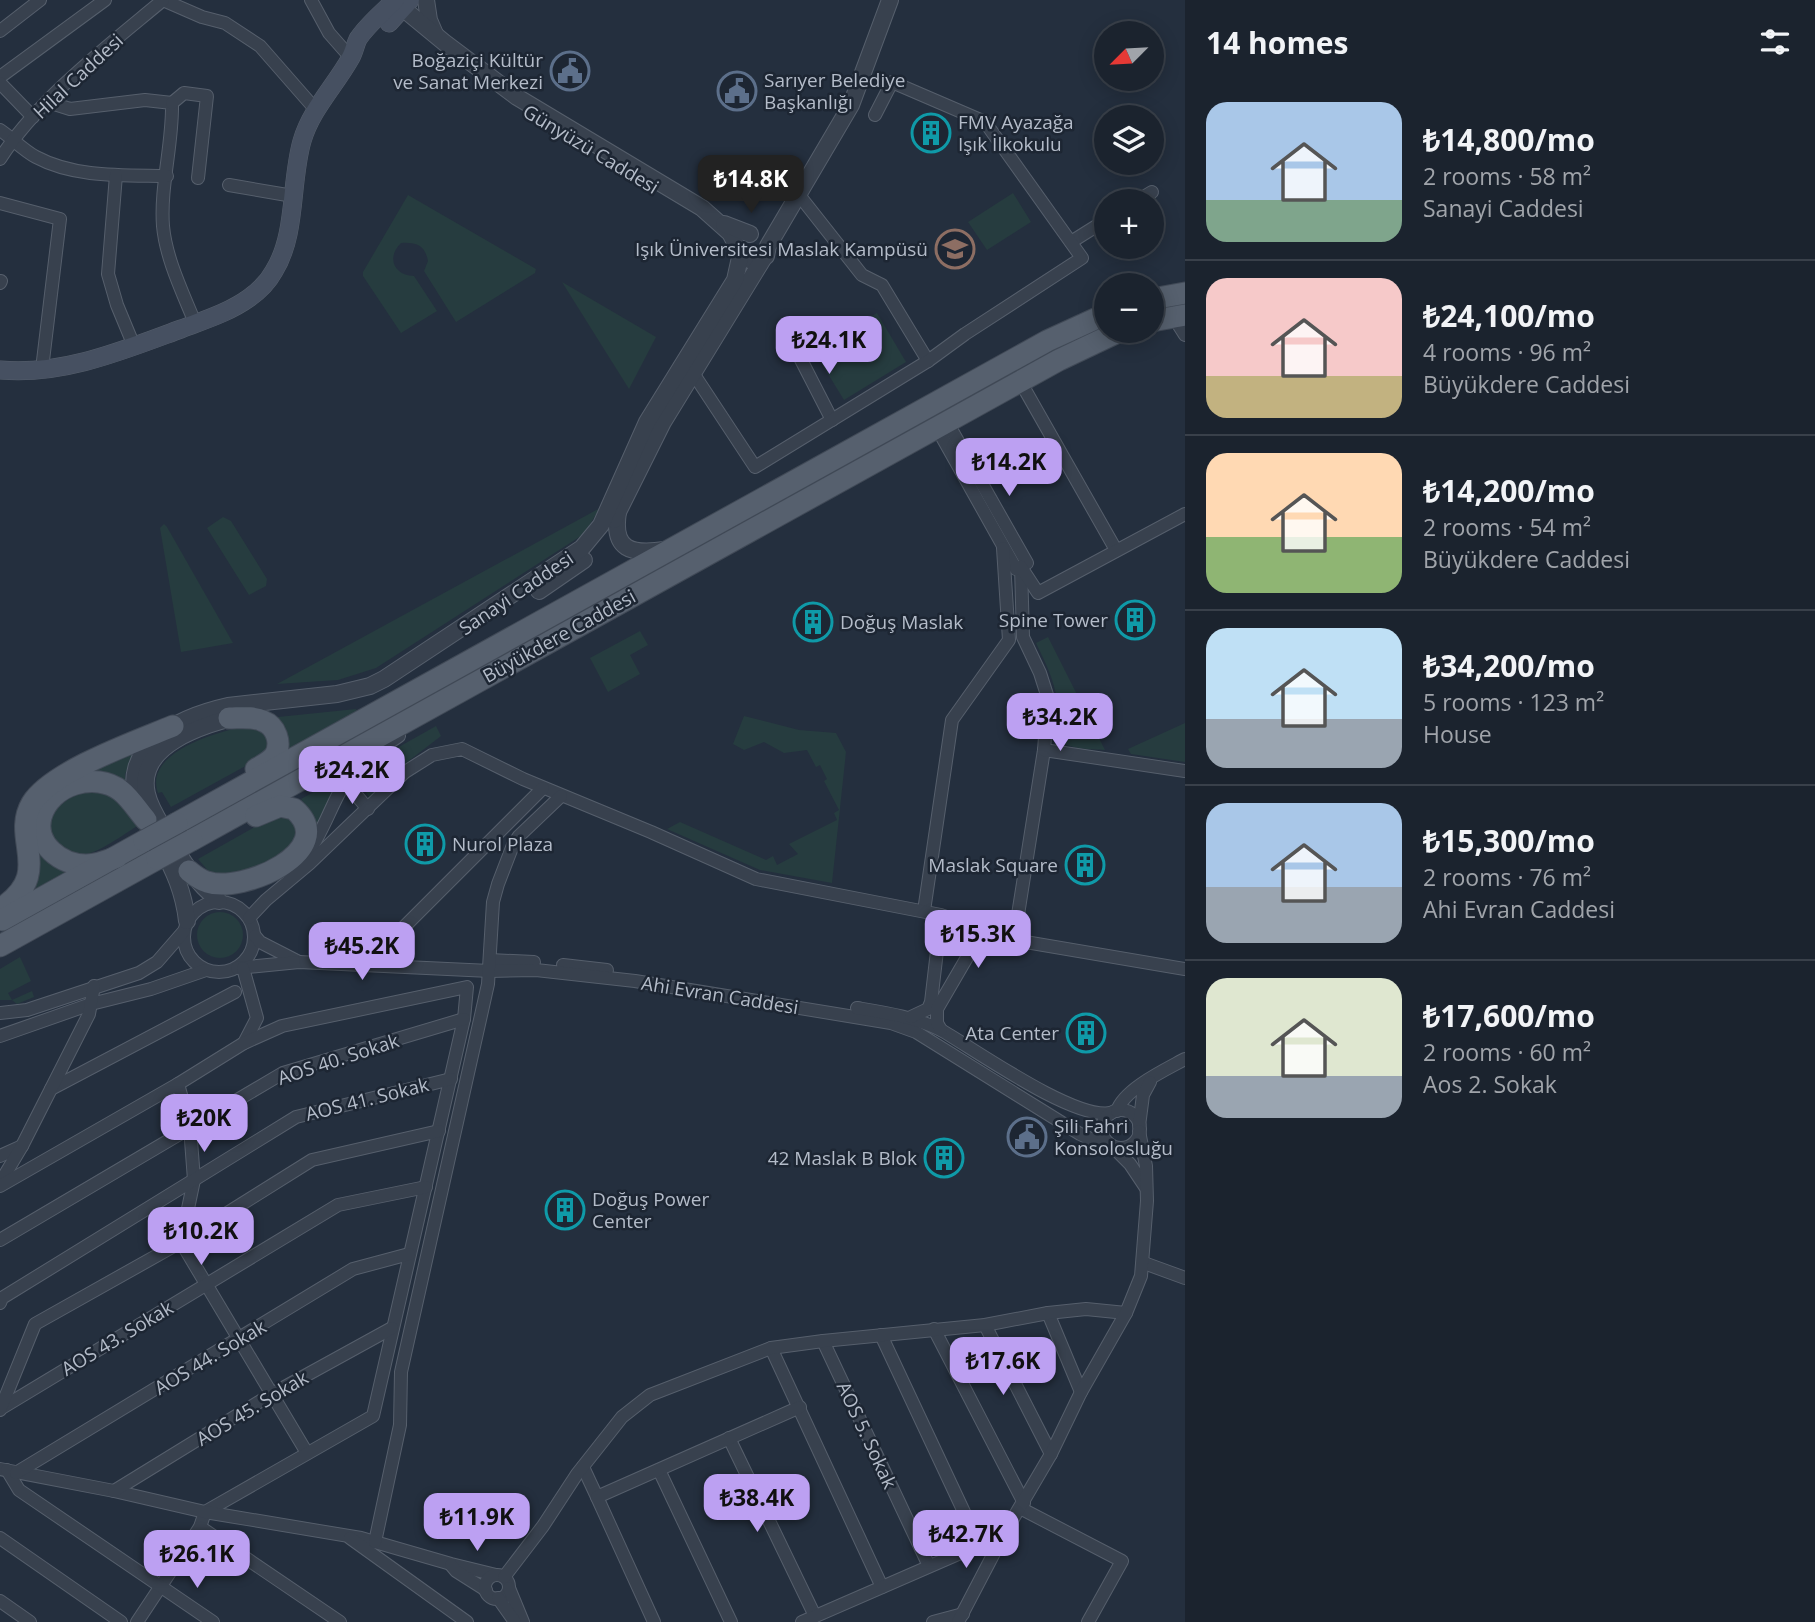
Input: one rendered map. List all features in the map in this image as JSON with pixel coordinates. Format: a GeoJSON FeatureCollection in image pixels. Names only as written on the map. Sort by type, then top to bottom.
{"type":"FeatureCollection","features":[{"type":"Feature","properties":{"kind":"main road"},"geometry":{"type":"LineString","coordinates":[[0,370],[71,365],[134,346],[224,312],[249,298],[264,285],[275,270],[283,251],[302,142],[316,110],[351,58],[358,39],[397,6]]}},
{"type":"Feature","properties":{"kind":"main road"},"geometry":{"type":"LineString","coordinates":[[1164,297],[1185,293]]}},
{"type":"Feature","properties":{"kind":"main road","name":"Büyükdere Caddesi"},"geometry":{"type":"LineString","coordinates":[[0,921],[117,857],[145,831],[177,823],[229,795],[1047,341],[1094,319]]}},
{"type":"Feature","properties":{"kind":"main road","name":"Büyükdere Caddesi"},"geometry":{"type":"LineString","coordinates":[[0,946],[1094,342]]}},
{"type":"Feature","properties":{"kind":"main road"},"geometry":{"type":"LineString","coordinates":[[229,718],[251,718],[268,723],[274,728],[278,743],[273,758],[246,776],[229,795]]}},
{"type":"Feature","properties":{"kind":"main road"},"geometry":{"type":"LineString","coordinates":[[0,909],[16,896],[24,884],[30,861],[26,836],[28,815],[31,805],[41,792],[64,775],[173,726]]}},
{"type":"Feature","properties":{"kind":"main road"},"geometry":{"type":"LineString","coordinates":[[117,857],[84,865],[66,862],[52,853],[41,833],[41,817],[45,809],[61,791],[81,782],[98,781],[114,786],[124,793],[145,831]]}},
{"type":"Feature","properties":{"kind":"main road"},"geometry":{"type":"LineString","coordinates":[[189,871],[200,879],[218,884],[253,879],[287,862],[298,851],[307,834],[301,815],[288,807],[271,808],[243,822],[217,826]]}},
{"type":"Feature","properties":{"kind":"street"},"geometry":{"type":"LineString","coordinates":[[0,31],[39,0]]}},
{"type":"Feature","properties":{"kind":"street"},"geometry":{"type":"LineString","coordinates":[[0,77],[105,0]]}},
{"type":"Feature","properties":{"kind":"street"},"geometry":{"type":"LineString","coordinates":[[163,0],[202,18],[225,23],[260,46],[316,110]]}},
{"type":"Feature","properties":{"kind":"street","name":"Hilal Caddesi"},"geometry":{"type":"LineString","coordinates":[[0,159],[13,139],[78,72],[163,0]]}},
{"type":"Feature","properties":{"kind":"street"},"geometry":{"type":"LineString","coordinates":[[311,0],[329,33],[351,58]]}},
{"type":"Feature","properties":{"kind":"street"},"geometry":{"type":"LineString","coordinates":[[426,0],[429,20],[436,36]]}},
{"type":"Feature","properties":{"kind":"street","name":"Sanayi Caddesi"},"geometry":{"type":"LineString","coordinates":[[189,871],[151,806],[145,784],[151,761],[163,748],[180,737],[229,718],[260,711],[352,702],[382,691],[577,566],[603,541],[663,422],[766,253],[851,105],[890,0]]}},
{"type":"Feature","properties":{"kind":"street","name":"Günyüzü Caddesi"},"geometry":{"type":"LineString","coordinates":[[397,6],[517,97],[702,208],[719,222]]}},
{"type":"Feature","properties":{"kind":"street","name":"Günyüzü Caddesi"},"geometry":{"type":"LineString","coordinates":[[397,6],[516,104],[701,216],[719,222]]}},
{"type":"Feature","properties":{"kind":"street"},"geometry":{"type":"LineString","coordinates":[[693,373],[755,467],[928,361],[1082,258],[985,121],[892,82],[875,115]]}},
{"type":"Feature","properties":{"kind":"street"},"geometry":{"type":"LineString","coordinates":[[0,83],[33,117]]}},
{"type":"Feature","properties":{"kind":"street"},"geometry":{"type":"LineString","coordinates":[[48,102],[70,109],[145,100],[172,103],[184,93],[207,96],[198,178]]}},
{"type":"Feature","properties":{"kind":"street"},"geometry":{"type":"LineString","coordinates":[[172,103],[163,227],[173,268],[195,323]]}},
{"type":"Feature","properties":{"kind":"street"},"geometry":{"type":"LineString","coordinates":[[0,130],[35,157],[75,170],[116,175],[167,176]]}},
{"type":"Feature","properties":{"kind":"street"},"geometry":{"type":"LineString","coordinates":[[116,175],[108,274],[134,346]]}},
{"type":"Feature","properties":{"kind":"street"},"geometry":{"type":"LineString","coordinates":[[229,185],[293,196]]}},
{"type":"Feature","properties":{"kind":"street"},"geometry":{"type":"LineString","coordinates":[[799,195],[862,275],[882,285],[928,361]]}},
{"type":"Feature","properties":{"kind":"street"},"geometry":{"type":"LineString","coordinates":[[0,203],[60,219],[42,369]]}},
{"type":"Feature","properties":{"kind":"street"},"geometry":{"type":"LineString","coordinates":[[719,222],[764,237],[766,253],[750,262],[719,222]]}},
{"type":"Feature","properties":{"kind":"street"},"geometry":{"type":"LineString","coordinates":[[1071,242],[1094,228]]}},
{"type":"Feature","properties":{"kind":"street"},"geometry":{"type":"LineString","coordinates":[[740,251],[742,239],[750,234]]}},
{"type":"Feature","properties":{"kind":"street","name":"Sanayi Caddesi"},"geometry":{"type":"LineString","coordinates":[[186,926],[182,891],[174,870],[145,831],[134,793],[135,767],[141,754],[173,726],[214,709],[337,694],[377,683],[582,548],[601,526],[647,422],[735,280],[740,251]]}},
{"type":"Feature","properties":{"kind":"street"},"geometry":{"type":"LineString","coordinates":[[1179,316],[1185,335]]}},
{"type":"Feature","properties":{"kind":"street"},"geometry":{"type":"LineString","coordinates":[[795,348],[832,420]]}},
{"type":"Feature","properties":{"kind":"street"},"geometry":{"type":"LineString","coordinates":[[1020,381],[1116,551]]}},
{"type":"Feature","properties":{"kind":"street"},"geometry":{"type":"LineString","coordinates":[[942,425],[1027,563],[1021,567],[1016,569],[1003,548],[942,425]]}},
{"type":"Feature","properties":{"kind":"street"},"geometry":{"type":"LineString","coordinates":[[618,512],[616,528],[624,547],[650,552],[670,550]]}},
{"type":"Feature","properties":{"kind":"street"},"geometry":{"type":"LineString","coordinates":[[1021,567],[1038,593],[1185,514]]}},
{"type":"Feature","properties":{"kind":"street"},"geometry":{"type":"LineString","coordinates":[[925,911],[952,720],[1009,640],[1003,548]]}},
{"type":"Feature","properties":{"kind":"street"},"geometry":{"type":"LineString","coordinates":[[1014,940],[1044,750],[1048,698],[1023,637],[1021,567]]}},
{"type":"Feature","properties":{"kind":"street"},"geometry":{"type":"LineString","coordinates":[[249,918],[280,886],[316,841],[347,779],[364,758],[398,737],[407,720]]}},
{"type":"Feature","properties":{"kind":"street"},"geometry":{"type":"LineString","coordinates":[[280,886],[309,864],[405,772],[432,755],[463,748],[561,796],[756,878],[925,911],[1014,940],[1185,969]]}},
{"type":"Feature","properties":{"kind":"street"},"geometry":{"type":"LineString","coordinates":[[1044,750],[1185,771]]}},
{"type":"Feature","properties":{"kind":"street"},"geometry":{"type":"LineString","coordinates":[[347,779],[368,809]]}},
{"type":"Feature","properties":{"kind":"street"},"geometry":{"type":"LineString","coordinates":[[380,965],[398,933],[543,788]]}},
{"type":"Feature","properties":{"kind":"street"},"geometry":{"type":"LineString","coordinates":[[375,1542],[400,1425],[401,1372],[459,1120],[490,965],[493,902],[513,845],[526,828],[561,796]]}},
{"type":"Feature","properties":{"kind":"street"},"geometry":{"type":"LineString","coordinates":[[0,1036],[91,1004],[210,971],[226,972],[240,968],[250,954],[255,936],[249,918],[236,905],[219,901],[200,885],[189,871]]}},
{"type":"Feature","properties":{"kind":"street"},"geometry":{"type":"LineString","coordinates":[[0,1013],[27,1010],[138,973],[157,962],[200,907],[219,901]]}},
{"type":"Feature","properties":{"kind":"street"},"geometry":{"type":"LineString","coordinates":[[911,1017],[928,1009],[939,934],[948,922],[956,920]]}},
{"type":"Feature","properties":{"kind":"street"},"geometry":{"type":"LineString","coordinates":[[941,1030],[937,1023],[937,1009],[942,996],[976,942],[970,925]]}},
{"type":"Feature","properties":{"kind":"street"},"geometry":{"type":"LineString","coordinates":[[186,926],[184,940],[191,958],[251,1003]]}},
{"type":"Feature","properties":{"kind":"street","name":"Ahi Evran Caddesi"},"geometry":{"type":"LineString","coordinates":[[255,936],[260,943],[299,962]]}},
{"type":"Feature","properties":{"kind":"street","name":"Ahi Evran Caddesi"},"geometry":{"type":"LineString","coordinates":[[240,968],[299,962],[591,967],[911,1017],[941,1030],[1072,1107],[1101,1115],[1114,1112]]}},
{"type":"Feature","properties":{"kind":"street","name":"Ahi Evran Caddesi"},"geometry":{"type":"LineString","coordinates":[[490,965],[635,981],[891,1023],[916,1032],[1080,1134],[1109,1144],[1130,1164],[1147,1190]]}},
{"type":"Feature","properties":{"kind":"street"},"geometry":{"type":"LineString","coordinates":[[240,968],[257,1018],[244,1043]]}},
{"type":"Feature","properties":{"kind":"street"},"geometry":{"type":"LineString","coordinates":[[0,1185],[89,1014],[94,986]]}},
{"type":"Feature","properties":{"kind":"street"},"geometry":{"type":"LineString","coordinates":[[0,1185],[178,1084],[244,1043],[282,1026],[467,987],[464,1019],[451,1079],[373,1416],[205,1512],[200,1527],[137,1622]]}},
{"type":"Feature","properties":{"kind":"street"},"geometry":{"type":"LineString","coordinates":[[51,1089],[235,992]]}},
{"type":"Feature","properties":{"kind":"street"},"geometry":{"type":"LineString","coordinates":[[257,1018],[282,1026]]}},
{"type":"Feature","properties":{"kind":"street","name":"AOS 40. Sokak"},"geometry":{"type":"LineString","coordinates":[[0,1240],[283,1073],[464,1019]]}},
{"type":"Feature","properties":{"kind":"street"},"geometry":{"type":"LineString","coordinates":[[1154,1076],[1143,1095],[1139,1128],[1134,1143],[1123,1148],[1109,1144],[1104,1139],[1102,1128],[1119,1105],[1130,1093],[1154,1076],[1185,1059]]}},
{"type":"Feature","properties":{"kind":"street","name":"AOS 41. Sokak"},"geometry":{"type":"LineString","coordinates":[[0,1303],[2,1298],[296,1117],[451,1079]]}},
{"type":"Feature","properties":{"kind":"street"},"geometry":{"type":"LineString","coordinates":[[178,1084],[190,1127],[194,1180],[181,1242],[307,1453]]}},
{"type":"Feature","properties":{"kind":"street"},"geometry":{"type":"LineString","coordinates":[[933,1622],[961,1618],[1004,1534],[1051,1454],[1081,1392],[1126,1313],[1141,1276],[1144,1263],[1146,1166],[1139,1128],[1133,1115],[1128,1112],[1114,1112]]}},
{"type":"Feature","properties":{"kind":"street"},"geometry":{"type":"LineString","coordinates":[[0,1410],[35,1324],[181,1242],[312,1160],[439,1131]]}},
{"type":"Feature","properties":{"kind":"street"},"geometry":{"type":"LineString","coordinates":[[0,1156],[22,1146]]}},
{"type":"Feature","properties":{"kind":"street","name":"AOS 43. Sokak"},"geometry":{"type":"LineString","coordinates":[[0,1410],[338,1205],[426,1188]]}},
{"type":"Feature","properties":{"kind":"street","name":"AOS 44. Sokak"},"geometry":{"type":"LineString","coordinates":[[8,1471],[239,1340],[353,1269],[409,1254]]}},
{"type":"Feature","properties":{"kind":"street"},"geometry":{"type":"LineString","coordinates":[[1144,1263],[1185,1278]]}},
{"type":"Feature","properties":{"kind":"street"},"geometry":{"type":"LineString","coordinates":[[450,1564],[456,1571],[486,1590],[490,1596],[498,1598],[505,1595],[503,1580],[622,1417],[650,1395],[771,1348],[985,1325],[1086,1309],[1126,1313]]}},
{"type":"Feature","properties":{"kind":"street"},"geometry":{"type":"LineString","coordinates":[[1048,1313],[1081,1392]]}},
{"type":"Feature","properties":{"kind":"street"},"geometry":{"type":"LineString","coordinates":[[985,1325],[1051,1454]]}},
{"type":"Feature","properties":{"kind":"street","name":"AOS 45. Sokak"},"geometry":{"type":"LineString","coordinates":[[114,1491],[272,1394],[392,1328]]}},
{"type":"Feature","properties":{"kind":"street"},"geometry":{"type":"LineString","coordinates":[[934,1329],[1022,1505],[1122,1561],[1088,1622]]}},
{"type":"Feature","properties":{"kind":"street"},"geometry":{"type":"LineString","coordinates":[[881,1335],[979,1544]]}},
{"type":"Feature","properties":{"kind":"street","name":"AOS 5. Sokak"},"geometry":{"type":"LineString","coordinates":[[823,1341],[929,1566]]}},
{"type":"Feature","properties":{"kind":"street"},"geometry":{"type":"LineString","coordinates":[[771,1348],[883,1587]]}},
{"type":"Feature","properties":{"kind":"street"},"geometry":{"type":"LineString","coordinates":[[597,1497],[800,1407]]}},
{"type":"Feature","properties":{"kind":"street"},"geometry":{"type":"LineString","coordinates":[[729,1438],[815,1616]]}},
{"type":"Feature","properties":{"kind":"street"},"geometry":{"type":"LineString","coordinates":[[583,1467],[654,1622]]}},
{"type":"Feature","properties":{"kind":"street"},"geometry":{"type":"LineString","coordinates":[[659,1470],[731,1622]]}},
{"type":"Feature","properties":{"kind":"street"},"geometry":{"type":"LineString","coordinates":[[8,1471],[205,1512],[375,1542],[503,1580],[523,1622]]}},
{"type":"Feature","properties":{"kind":"street"},"geometry":{"type":"LineString","coordinates":[[8,1471],[19,1490],[213,1622]]}},
{"type":"Feature","properties":{"kind":"street"},"geometry":{"type":"LineString","coordinates":[[200,1527],[340,1622]]}},
{"type":"Feature","properties":{"kind":"street"},"geometry":{"type":"LineString","coordinates":[[802,1622],[1004,1534]]}},
{"type":"Feature","properties":{"kind":"street"},"geometry":{"type":"LineString","coordinates":[[346,1535],[467,1622]]}},
{"type":"Feature","properties":{"kind":"street"},"geometry":{"type":"LineString","coordinates":[[0,1538],[121,1622]]}},
{"type":"Feature","properties":{"kind":"street"},"geometry":{"type":"LineString","coordinates":[[486,1590],[488,1578],[503,1580]]}},
{"type":"Feature","properties":{"kind":"street"},"geometry":{"type":"LineString","coordinates":[[498,1598],[515,1622]]}},
{"type":"Feature","properties":{"kind":"street"},"geometry":{"type":"LineString","coordinates":[[0,1601],[30,1622]]}},
{"type":"Feature","properties":{"kind":"green space"},"geometry":{"type":"Polygon","coordinates":[[[1013,193],[1031,222],[987,250],[968,222],[1013,193]]]}},
{"type":"Feature","properties":{"kind":"green space"},"geometry":{"type":"Polygon","coordinates":[[[408,195],[536,269],[535,273],[456,322],[424,271],[428,261],[425,251],[415,244],[401,243],[394,254],[394,265],[401,273],[414,276],[437,311],[401,333],[363,276],[363,272],[408,195]]]}},
{"type":"Feature","properties":{"kind":"green space"},"geometry":{"type":"Polygon","coordinates":[[[562,282],[656,337],[629,389],[562,282]]]}},
{"type":"Feature","properties":{"kind":"green space"},"geometry":{"type":"Polygon","coordinates":[[[877,313],[906,362],[844,400],[814,351],[877,313]]]}},
{"type":"Feature","properties":{"kind":"green space"},"geometry":{"type":"Polygon","coordinates":[[[600,508],[584,534],[376,668],[338,680],[277,684],[600,508]]]}},
{"type":"Feature","properties":{"kind":"green space"},"geometry":{"type":"Polygon","coordinates":[[[223,517],[231,521],[267,579],[266,586],[249,595],[207,528],[223,517]]]}},
{"type":"Feature","properties":{"kind":"green space"},"geometry":{"type":"Polygon","coordinates":[[[164,524],[233,643],[181,652],[160,528],[164,524]]]}},
{"type":"Feature","properties":{"kind":"green space"},"geometry":{"type":"Polygon","coordinates":[[[640,631],[648,645],[630,655],[640,674],[608,692],[590,658],[640,631]]]}},
{"type":"Feature","properties":{"kind":"green space"},"geometry":{"type":"Polygon","coordinates":[[[1048,637],[1105,750],[1073,747],[1058,738],[1055,730],[1056,692],[1036,643],[1048,637]]]}},
{"type":"Feature","properties":{"kind":"green space"},"geometry":{"type":"Polygon","coordinates":[[[356,709],[357,712],[286,751],[284,727],[278,717],[356,709]]]}},
{"type":"Feature","properties":{"kind":"green space"},"geometry":{"type":"Polygon","coordinates":[[[744,716],[799,730],[836,733],[846,752],[832,883],[760,870],[667,829],[680,822],[766,860],[773,856],[777,865],[798,854],[789,844],[837,820],[834,813],[839,810],[824,781],[827,779],[820,765],[816,767],[807,750],[784,753],[764,742],[744,750],[733,744],[744,716]]]}},
{"type":"Feature","properties":{"kind":"green space"},"geometry":{"type":"Polygon","coordinates":[[[1185,723],[1185,762],[1131,754],[1128,749],[1185,723]]]}},
{"type":"Feature","properties":{"kind":"green space"},"geometry":{"type":"Polygon","coordinates":[[[248,726],[258,726],[266,735],[269,748],[260,758],[171,807],[162,792],[158,793],[156,779],[162,766],[172,755],[203,739],[248,726]]]}},
{"type":"Feature","properties":{"kind":"green space"},"geometry":{"type":"Polygon","coordinates":[[[436,726],[441,736],[402,766],[369,797],[359,781],[365,766],[436,726]]]}},
{"type":"Feature","properties":{"kind":"green space"},"geometry":{"type":"Polygon","coordinates":[[[138,748],[125,774],[126,785],[93,771],[138,748]]]}},
{"type":"Feature","properties":{"kind":"green space"},"geometry":{"type":"Polygon","coordinates":[[[341,777],[316,830],[301,799],[341,777]]]}},
{"type":"Feature","properties":{"kind":"green space"},"geometry":{"type":"Polygon","coordinates":[[[92,790],[112,794],[139,825],[95,851],[73,854],[53,838],[51,819],[62,804],[92,790]]]}},
{"type":"Feature","properties":{"kind":"green space"},"geometry":{"type":"Polygon","coordinates":[[[276,815],[289,815],[298,835],[284,854],[246,876],[210,873],[198,859],[276,815]]]}},
{"type":"Feature","properties":{"kind":"green space"},"geometry":{"type":"Polygon","coordinates":[[[37,849],[70,870],[35,891],[39,868],[37,849]]]}},
{"type":"Feature","properties":{"kind":"green space"},"geometry":{"type":"Polygon","coordinates":[[[220,912],[236,919],[243,935],[236,951],[220,958],[204,951],[197,935],[204,919],[220,912]]]}},
{"type":"Feature","properties":{"kind":"green space"},"geometry":{"type":"Polygon","coordinates":[[[20,957],[31,981],[8,993],[12,1000],[0,1000],[0,969],[20,957]]]}},
{"type":"Feature","properties":{"kind":"green space"},"geometry":{"type":"Polygon","coordinates":[[[32,991],[34,997],[17,1004],[12,1000],[32,991]]]}},
{"type":"Feature","properties":{"kind":"place","name":"Boğaziçi Kültür ve Sanat Merkezi"},"geometry":{"type":"Point","coordinates":[570,71]}},
{"type":"Feature","properties":{"kind":"place","name":"Sarıyer Belediye Başkanlığı"},"geometry":{"type":"Point","coordinates":[737,91]}},
{"type":"Feature","properties":{"kind":"place","name":"FMV Ayazağa Işık İlkokulu"},"geometry":{"type":"Point","coordinates":[931,133]}},
{"type":"Feature","properties":{"kind":"place","name":"Işık Üniversitesi Maslak Kampüsü"},"geometry":{"type":"Point","coordinates":[955,249]}},
{"type":"Feature","properties":{"kind":"place","name":"Spine Tower"},"geometry":{"type":"Point","coordinates":[1135,620]}},
{"type":"Feature","properties":{"kind":"place","name":"Doğuş Maslak"},"geometry":{"type":"Point","coordinates":[813,622]}},
{"type":"Feature","properties":{"kind":"place","name":"Nurol Plaza"},"geometry":{"type":"Point","coordinates":[425,844]}},
{"type":"Feature","properties":{"kind":"place","name":"Maslak Square"},"geometry":{"type":"Point","coordinates":[1085,865]}},
{"type":"Feature","properties":{"kind":"place","name":"Ata Center"},"geometry":{"type":"Point","coordinates":[1086,1033]}},
{"type":"Feature","properties":{"kind":"place","name":"Şili Fahri Konsolosluğu"},"geometry":{"type":"Point","coordinates":[1027,1137]}},
{"type":"Feature","properties":{"kind":"place","name":"42 Maslak B Blok"},"geometry":{"type":"Point","coordinates":[944,1158]}},
{"type":"Feature","properties":{"kind":"place","name":"Doğuş Power Center"},"geometry":{"type":"Point","coordinates":[565,1210]}}]}
